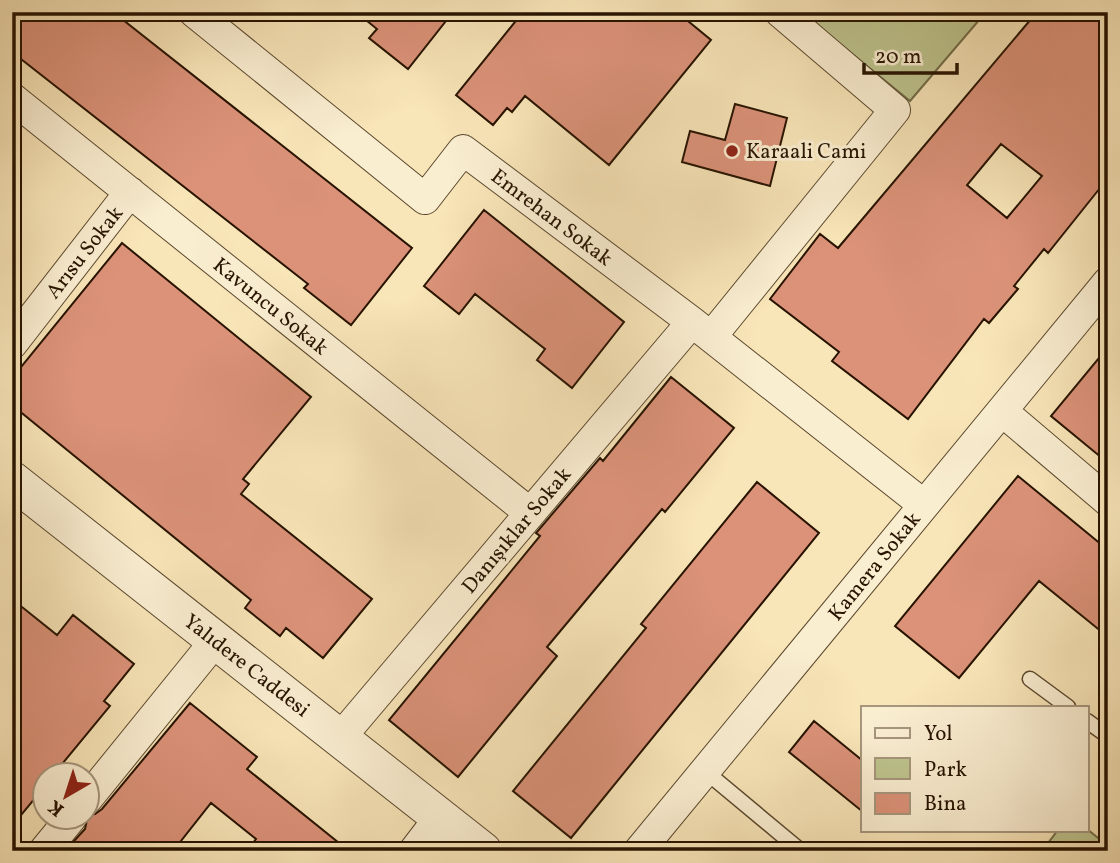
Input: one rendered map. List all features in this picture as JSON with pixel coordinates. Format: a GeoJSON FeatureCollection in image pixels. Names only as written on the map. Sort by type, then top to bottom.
{"type":"FeatureCollection","features":[{"type":"Feature","properties":{"kind":"street","name":"Emrehan Sokak"},"geometry":{"type":"LineString","coordinates":[[194,12],[425,200],[463,150],[701,330],[924,505]]}},
{"type":"Feature","properties":{"kind":"street","name":"Danışıklar Sokak"},"geometry":{"type":"LineString","coordinates":[[340,738],[530,513],[701,330],[895,110],[780,12]]}},
{"type":"Feature","properties":{"kind":"street","name":"Kavuncu Sokak"},"geometry":{"type":"LineString","coordinates":[[12,99],[530,513]]}},
{"type":"Feature","properties":{"kind":"street","name":"Arısu Sokak"},"geometry":{"type":"LineString","coordinates":[[12,344],[130,192]]}},
{"type":"Feature","properties":{"kind":"street","name":"Kamera Sokak"},"geometry":{"type":"LineString","coordinates":[[639,851],[1108,282]]}},
{"type":"Feature","properties":{"kind":"street"},"geometry":{"type":"LineString","coordinates":[[1002,411],[1108,501]]}},
{"type":"Feature","properties":{"kind":"street","name":"Yalıdere Caddesi"},"geometry":{"type":"LineString","coordinates":[[12,480],[483,851]]}},
{"type":"Feature","properties":{"kind":"street"},"geometry":{"type":"LineString","coordinates":[[102,781],[216,640]]}},
{"type":"Feature","properties":{"kind":"street"},"geometry":{"type":"LineString","coordinates":[[414,851],[440,817]]}},
{"type":"Feature","properties":{"kind":"street"},"geometry":{"type":"LineString","coordinates":[[44,851],[59,832]]}},
{"type":"Feature","properties":{"kind":"lane"},"geometry":{"type":"LineString","coordinates":[[1030,679],[1067,706]]}},
{"type":"Feature","properties":{"kind":"lane"},"geometry":{"type":"LineString","coordinates":[[1088,722],[1108,736]]}},
{"type":"Feature","properties":{"kind":"lane"},"geometry":{"type":"LineString","coordinates":[[705,771],[801,851]]}},
{"type":"Feature","properties":{"kind":"green space"},"geometry":{"type":"Polygon","coordinates":[[[986,12],[910,101],[803,14],[986,12]]]}},
{"type":"Feature","properties":{"kind":"green space"},"geometry":{"type":"Polygon","coordinates":[[[1088,830],[1108,846],[1108,851],[1042,851],[1056,832],[1088,832],[1088,830]]]}},
{"type":"Feature","properties":{"kind":"building"},"geometry":{"type":"Polygon","coordinates":[[[12,12],[113,12],[412,248],[351,325],[304,288],[308,284],[12,52],[12,12]]]}},
{"type":"Feature","properties":{"kind":"building"},"geometry":{"type":"Polygon","coordinates":[[[356,12],[453,12],[408,69],[369,38],[377,29],[356,12]]]}},
{"type":"Feature","properties":{"kind":"building"},"geometry":{"type":"Polygon","coordinates":[[[523,12],[677,12],[711,40],[609,165],[525,96],[512,112],[507,108],[493,125],[456,95],[523,12]]]}},
{"type":"Feature","properties":{"kind":"building"},"geometry":{"type":"Polygon","coordinates":[[[1037,12],[1108,12],[1108,178],[1048,253],[1044,249],[1014,286],[1018,289],[989,323],[984,319],[908,419],[832,361],[839,352],[770,299],[820,234],[838,248],[1037,12]],[[1001,144],[967,185],[1007,218],[1042,176],[1001,144]]]}},
{"type":"Feature","properties":{"kind":"building","name":"Karaali Cami"},"geometry":{"type":"Polygon","coordinates":[[[735,104],[787,118],[770,186],[682,162],[690,131],[725,140],[735,104]]]}},
{"type":"Feature","properties":{"kind":"building"},"geometry":{"type":"Polygon","coordinates":[[[484,210],[624,322],[572,388],[537,360],[545,349],[475,294],[459,314],[424,286],[484,210]]]}},
{"type":"Feature","properties":{"kind":"building"},"geometry":{"type":"Polygon","coordinates":[[[122,243],[311,397],[243,479],[249,484],[241,494],[372,599],[323,658],[286,628],[280,636],[245,608],[251,600],[12,405],[12,378],[122,243]]]}},
{"type":"Feature","properties":{"kind":"building"},"geometry":{"type":"Polygon","coordinates":[[[1108,347],[1108,463],[1051,416],[1108,347]]]}},
{"type":"Feature","properties":{"kind":"building"},"geometry":{"type":"Polygon","coordinates":[[[671,377],[734,428],[665,512],[662,509],[547,647],[557,656],[458,777],[389,720],[540,536],[536,533],[600,458],[603,461],[671,377]]]}},
{"type":"Feature","properties":{"kind":"building"},"geometry":{"type":"Polygon","coordinates":[[[1018,476],[1108,550],[1108,637],[1039,581],[959,678],[895,626],[1018,476]]]}},
{"type":"Feature","properties":{"kind":"building"},"geometry":{"type":"Polygon","coordinates":[[[757,482],[819,533],[571,838],[513,791],[646,628],[641,624],[757,482]]]}},
{"type":"Feature","properties":{"kind":"building"},"geometry":{"type":"Polygon","coordinates":[[[12,599],[57,635],[73,615],[134,664],[104,701],[110,706],[64,762],[32,762],[32,802],[12,826],[12,599]]]}},
{"type":"Feature","properties":{"kind":"building"},"geometry":{"type":"Polygon","coordinates":[[[190,703],[257,757],[247,769],[349,851],[247,851],[256,839],[211,803],[173,851],[86,851],[74,841],[82,832],[102,832],[102,809],[190,703]]]}},
{"type":"Feature","properties":{"kind":"building"},"geometry":{"type":"Polygon","coordinates":[[[814,721],[861,759],[861,810],[789,752],[814,721]]]}},
{"type":"Feature","properties":{"kind":"place","name":"Karaali Cami"},"geometry":{"type":"Point","coordinates":[732,151]}}]}
